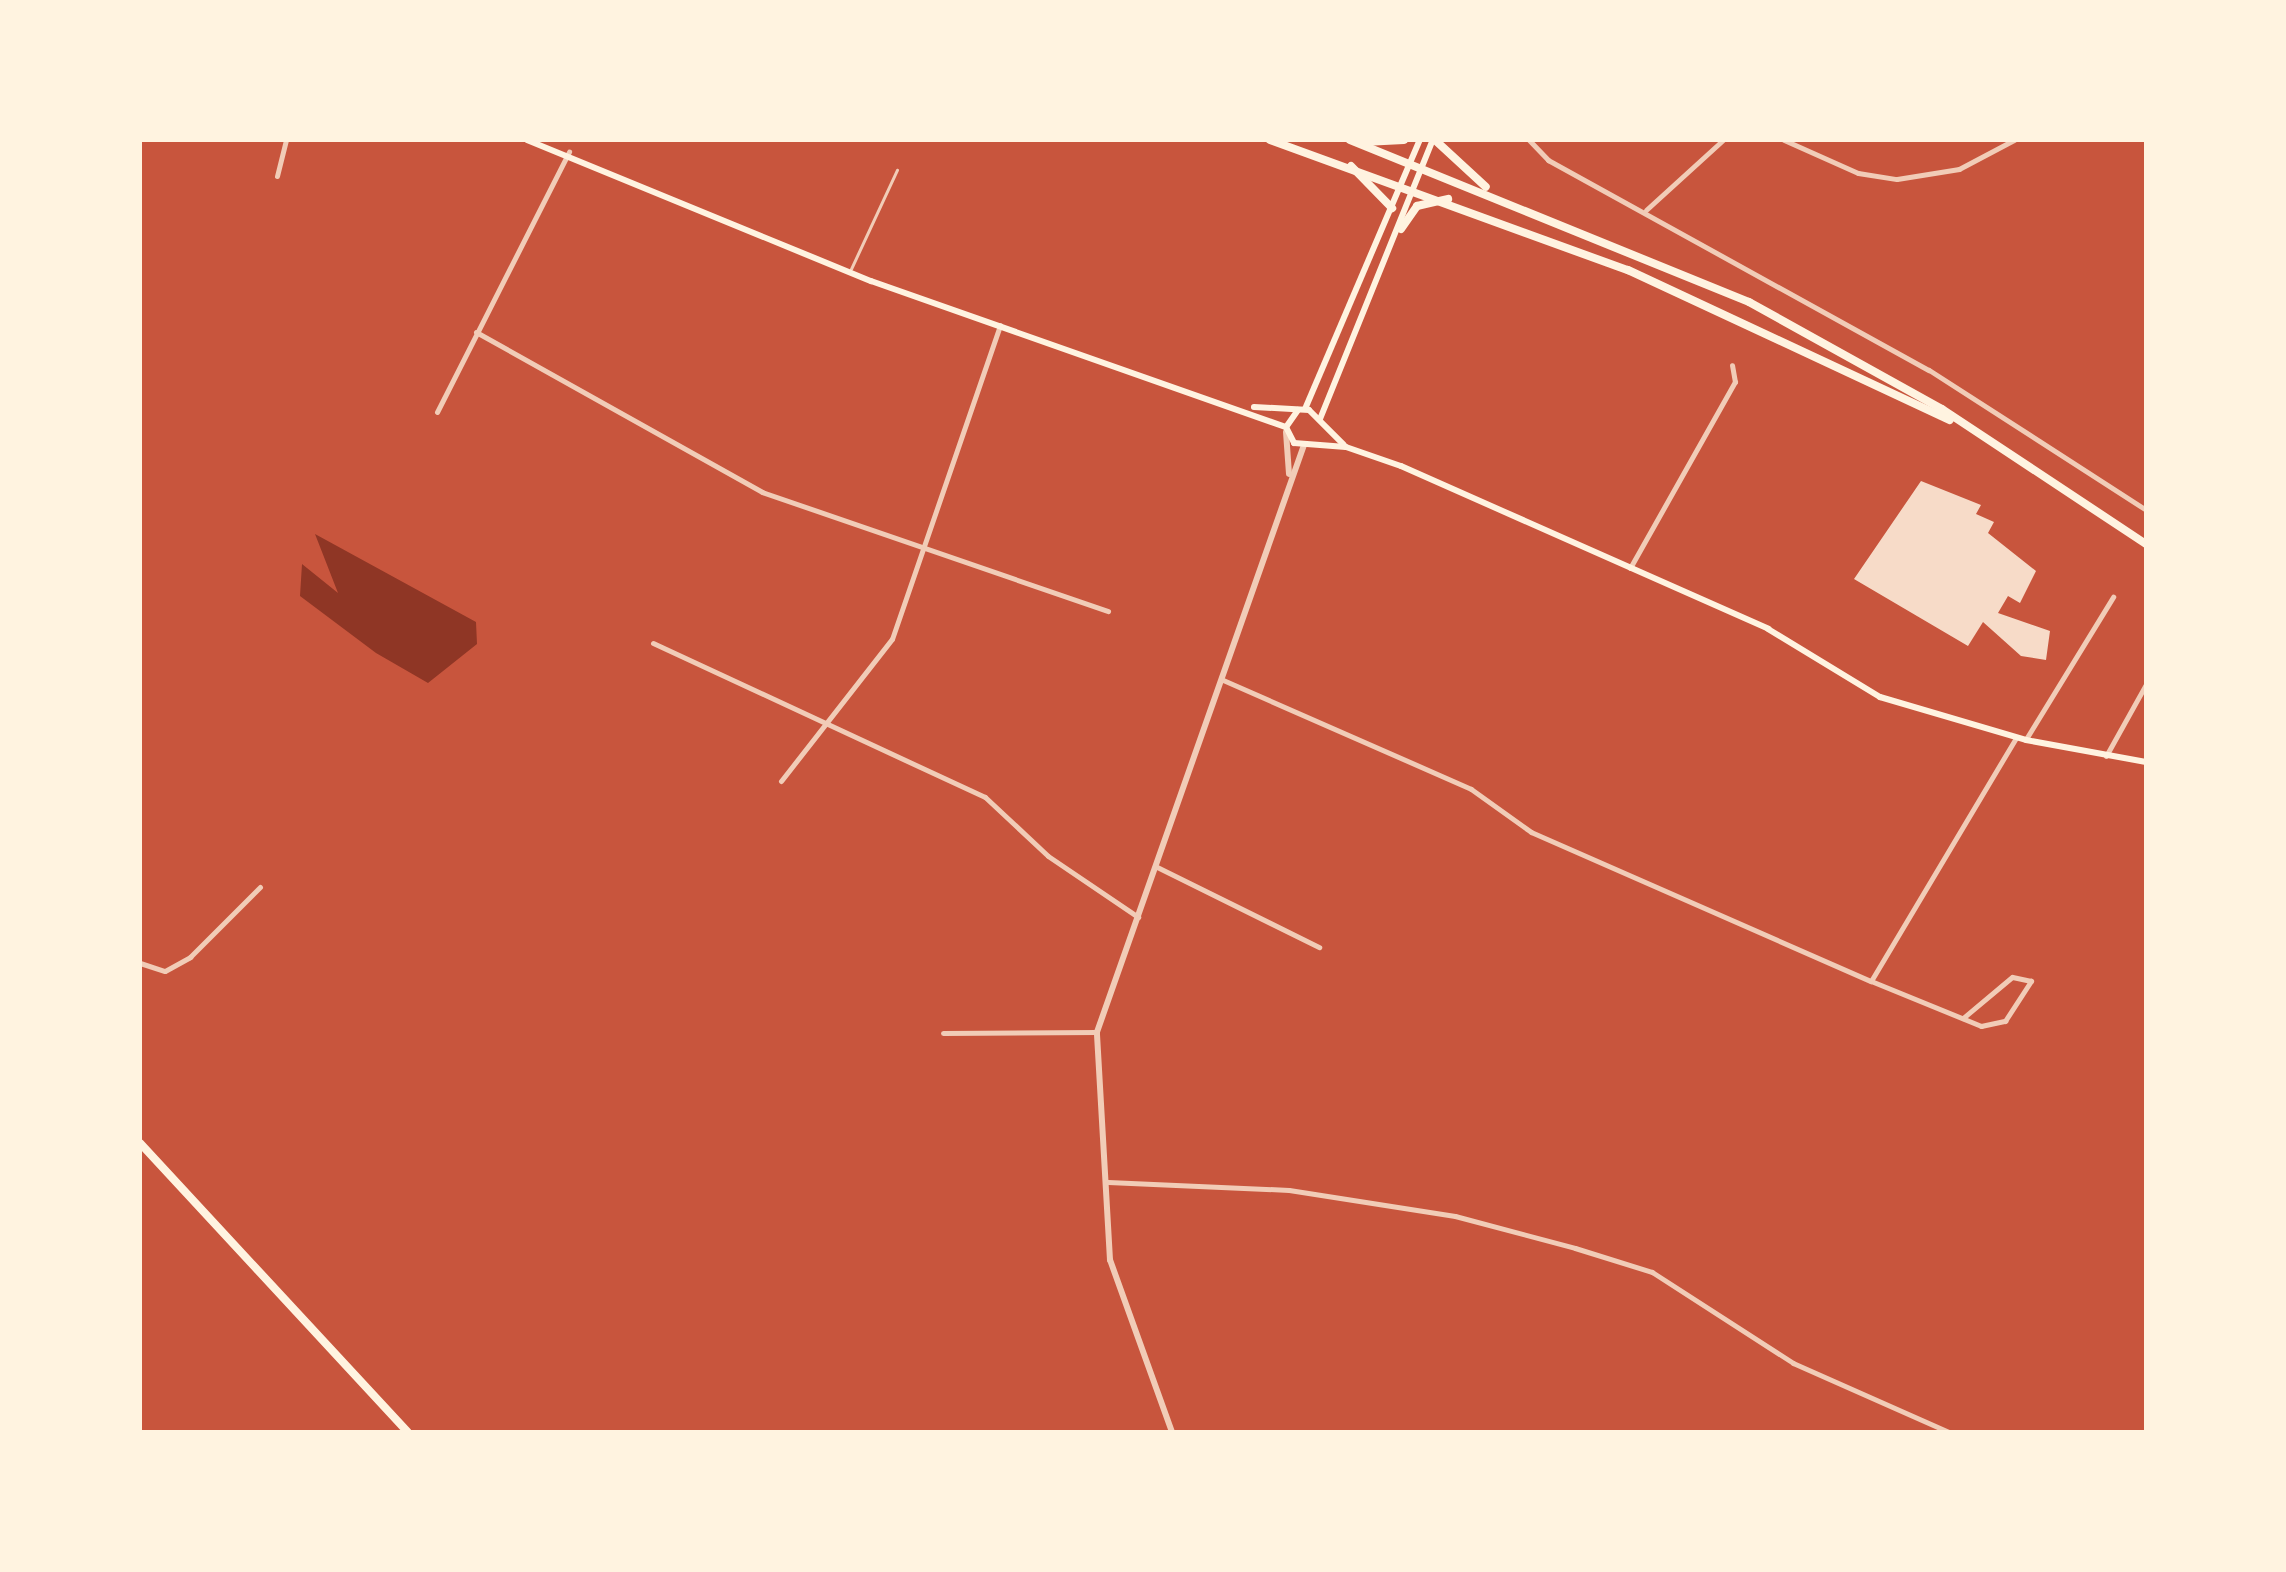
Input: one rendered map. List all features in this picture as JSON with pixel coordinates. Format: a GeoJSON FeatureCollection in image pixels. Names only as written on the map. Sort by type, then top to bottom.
{"type":"FeatureCollection","features":[{"type":"Feature","properties":{"kind":"main road"},"geometry":{"type":"LineString","coordinates":[[527,140],[569,152],[850,272],[1248,407],[1308,445],[1346,447],[1768,629],[1880,697],[2016,738],[2146,762]]}},
{"type":"Feature","properties":{"kind":"main road"},"geometry":{"type":"LineString","coordinates":[[1270,140],[1448,199],[1765,329],[1964,425]]}},
{"type":"Feature","properties":{"kind":"main road"},"geometry":{"type":"LineString","coordinates":[[1352,140],[1404,140]]}},
{"type":"Feature","properties":{"kind":"main road"},"geometry":{"type":"LineString","coordinates":[[1352,140],[1494,192],[1749,302],[1964,425],[2146,544]]}},
{"type":"Feature","properties":{"kind":"main road"},"geometry":{"type":"LineString","coordinates":[[1286,430],[1301,409],[1420,140]]}},
{"type":"Feature","properties":{"kind":"main road"},"geometry":{"type":"LineString","coordinates":[[1308,445],[1321,423],[1434,140],[1494,192]]}},
{"type":"Feature","properties":{"kind":"main road"},"geometry":{"type":"LineString","coordinates":[[1348,163],[1392,208]]}},
{"type":"Feature","properties":{"kind":"main road"},"geometry":{"type":"LineString","coordinates":[[1401,229],[1418,206],[1448,199]]}},
{"type":"Feature","properties":{"kind":"main road"},"geometry":{"type":"LineString","coordinates":[[1248,407],[1301,409],[1346,447]]}},
{"type":"Feature","properties":{"kind":"main road"},"geometry":{"type":"LineString","coordinates":[[140,1142],[408,1432]]}},
{"type":"Feature","properties":{"kind":"street"},"geometry":{"type":"LineString","coordinates":[[276,176],[286,140]]}},
{"type":"Feature","properties":{"kind":"street"},"geometry":{"type":"LineString","coordinates":[[1528,140],[1548,160],[1646,210],[1929,370],[2146,510]]}},
{"type":"Feature","properties":{"kind":"street"},"geometry":{"type":"LineString","coordinates":[[1646,210],[1723,140]]}},
{"type":"Feature","properties":{"kind":"street"},"geometry":{"type":"LineString","coordinates":[[1784,140],[1897,179],[1959,170],[2014,140]]}},
{"type":"Feature","properties":{"kind":"street"},"geometry":{"type":"LineString","coordinates":[[438,412],[569,152]]}},
{"type":"Feature","properties":{"kind":"street"},"geometry":{"type":"LineString","coordinates":[[781,781],[830,724],[892,639],[1000,325]]}},
{"type":"Feature","properties":{"kind":"street"},"geometry":{"type":"LineString","coordinates":[[476,332],[762,492],[1108,611]]}},
{"type":"Feature","properties":{"kind":"street"},"geometry":{"type":"LineString","coordinates":[[1630,568],[1735,382],[1732,365]]}},
{"type":"Feature","properties":{"kind":"street"},"geometry":{"type":"LineString","coordinates":[[1286,430],[1289,476]]}},
{"type":"Feature","properties":{"kind":"street"},"geometry":{"type":"LineString","coordinates":[[1172,1432],[1110,1260],[1097,1032],[1223,680],[1289,476],[1308,445]]}},
{"type":"Feature","properties":{"kind":"street"},"geometry":{"type":"LineString","coordinates":[[2026,740],[2112,596]]}},
{"type":"Feature","properties":{"kind":"street"},"geometry":{"type":"LineString","coordinates":[[653,643],[985,797],[1048,856],[1138,917]]}},
{"type":"Feature","properties":{"kind":"street"},"geometry":{"type":"LineString","coordinates":[[1223,680],[1471,789],[1531,832],[1963,1018],[2005,1021],[2031,981],[2012,977],[1963,1018]]}},
{"type":"Feature","properties":{"kind":"street"},"geometry":{"type":"LineString","coordinates":[[2106,756],[2146,684]]}},
{"type":"Feature","properties":{"kind":"street"},"geometry":{"type":"LineString","coordinates":[[1870,981],[2016,738]]}},
{"type":"Feature","properties":{"kind":"street"},"geometry":{"type":"LineString","coordinates":[[1157,867],[1318,948]]}},
{"type":"Feature","properties":{"kind":"street"},"geometry":{"type":"LineString","coordinates":[[140,963],[164,971],[190,957],[260,887]]}},
{"type":"Feature","properties":{"kind":"street"},"geometry":{"type":"LineString","coordinates":[[943,1032],[1097,1032]]}},
{"type":"Feature","properties":{"kind":"street"},"geometry":{"type":"LineString","coordinates":[[1108,1182],[1289,1190],[1455,1216],[1575,1248],[1652,1272],[1777,1354],[1948,1432]]}},
{"type":"Feature","properties":{"kind":"lane"},"geometry":{"type":"LineString","coordinates":[[850,272],[897,170]]}},
{"type":"Feature","properties":{"kind":"shaded area"},"geometry":{"type":"Polygon","coordinates":[[[315,534],[476,622],[477,644],[428,683],[376,653],[300,596],[302,564],[338,593],[315,534]]]}},
{"type":"Feature","properties":{"kind":"building"},"geometry":{"type":"Polygon","coordinates":[[[1921,481],[1981,505],[1976,514],[1994,522],[1988,533],[2036,571],[2020,603],[2008,596],[1998,613],[2050,631],[2046,660],[2021,656],[1983,622],[1968,646],[1854,579],[1921,481]]]}}]}
